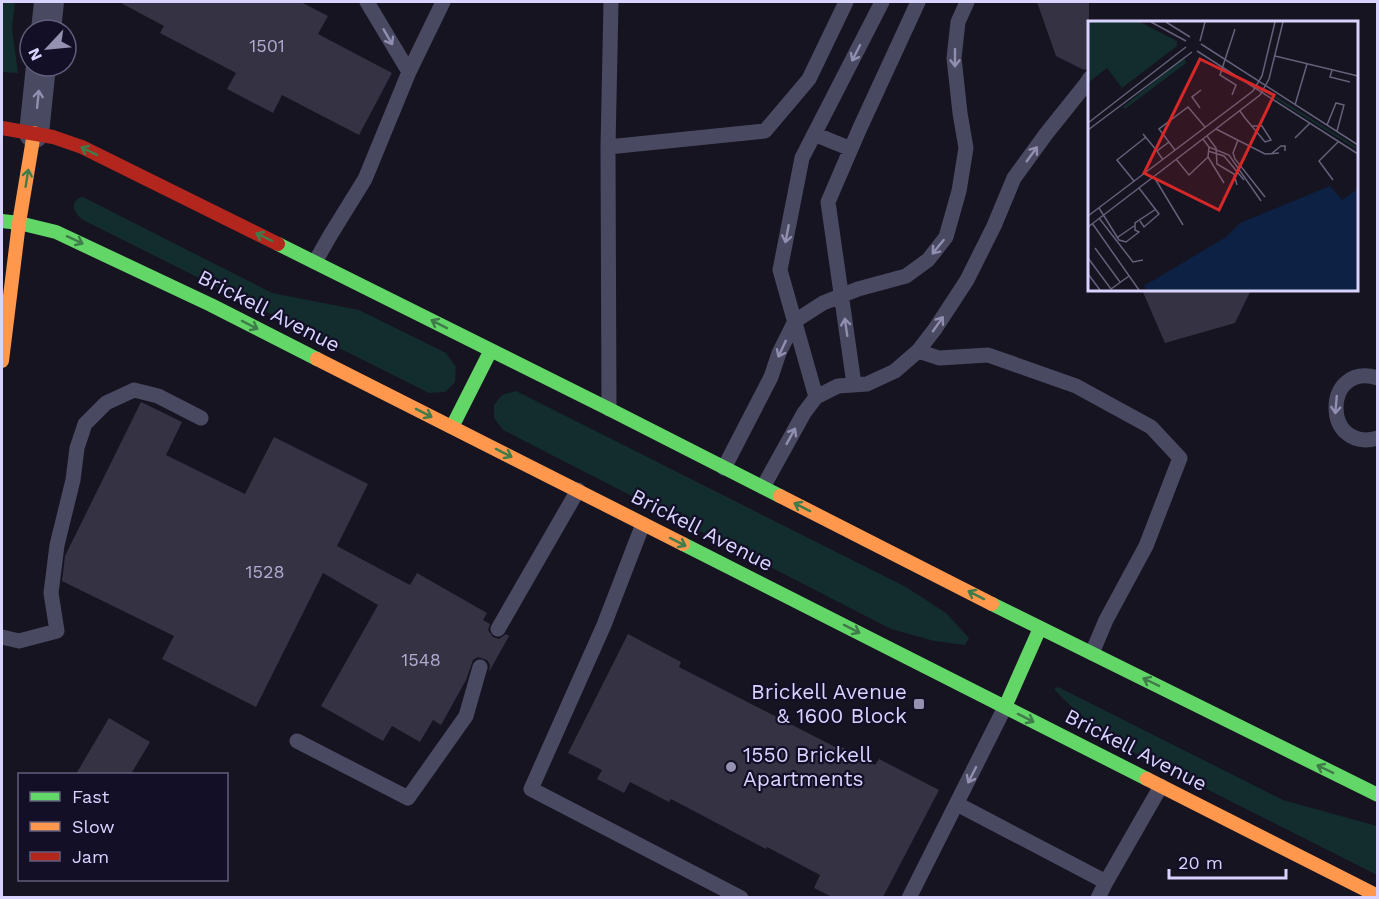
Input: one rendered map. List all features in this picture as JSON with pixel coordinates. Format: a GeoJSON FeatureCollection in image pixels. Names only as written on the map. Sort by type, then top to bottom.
{"type":"FeatureCollection","features":[{"type":"Feature","properties":{"kind":"main road"},"geometry":{"type":"LineString","coordinates":[[2,128],[68,141],[82,147],[491,350],[1040,628],[1374,788]]}},
{"type":"Feature","properties":{"kind":"main road"},"geometry":{"type":"LineString","coordinates":[[2,361],[19,223],[34,133]]}},
{"type":"Feature","properties":{"kind":"main road","name":"Brickell Avenue"},"geometry":{"type":"LineString","coordinates":[[2,221],[56,231],[211,305],[1377,896]]}},
{"type":"Feature","properties":{"kind":"main road"},"geometry":{"type":"LineString","coordinates":[[452,427],[491,350]]}},
{"type":"Feature","properties":{"kind":"main road"},"geometry":{"type":"LineString","coordinates":[[1005,707],[1040,628]]}},
{"type":"Feature","properties":{"kind":"street"},"geometry":{"type":"LineString","coordinates":[[47,18],[49,2]]}},
{"type":"Feature","properties":{"kind":"street"},"geometry":{"type":"LineString","coordinates":[[34,133],[40,78]]}},
{"type":"Feature","properties":{"kind":"lane"},"geometry":{"type":"LineString","coordinates":[[367,2],[408,72]]}},
{"type":"Feature","properties":{"kind":"lane"},"geometry":{"type":"LineString","coordinates":[[315,262],[365,179],[408,72],[443,2]]}},
{"type":"Feature","properties":{"kind":"lane"},"geometry":{"type":"LineString","coordinates":[[609,410],[608,147],[611,2]]}},
{"type":"Feature","properties":{"kind":"lane"},"geometry":{"type":"LineString","coordinates":[[608,147],[765,131],[809,79],[846,2]]}},
{"type":"Feature","properties":{"kind":"lane"},"geometry":{"type":"LineString","coordinates":[[816,397],[780,270],[802,158],[882,2]]}},
{"type":"Feature","properties":{"kind":"lane"},"geometry":{"type":"LineString","coordinates":[[854,384],[828,202],[918,2]]}},
{"type":"Feature","properties":{"kind":"lane"},"geometry":{"type":"LineString","coordinates":[[724,468],[771,377],[779,353],[795,321],[823,303],[858,289],[906,276],[928,260],[946,237],[959,191],[966,148],[954,58],[958,22],[967,2]]}},
{"type":"Feature","properties":{"kind":"lane"},"geometry":{"type":"LineString","coordinates":[[763,487],[804,413],[816,397],[838,386],[867,384],[895,371],[918,351],[967,280],[994,226],[1014,178],[1088,80]]}},
{"type":"Feature","properties":{"kind":"lane"},"geometry":{"type":"LineString","coordinates":[[814,134],[851,149]]}},
{"type":"Feature","properties":{"kind":"lane"},"geometry":{"type":"LineString","coordinates":[[918,351],[939,358],[988,356],[1076,386],[1151,428],[1180,459],[1146,546],[1106,620],[1092,653]]}},
{"type":"Feature","properties":{"kind":"lane"},"geometry":{"type":"LineString","coordinates":[[1377,378],[1364,376],[1344,384],[1335,403],[1335,414],[1339,425],[1346,433],[1365,440],[1377,438]]}},
{"type":"Feature","properties":{"kind":"lane"},"geometry":{"type":"LineString","coordinates":[[2,637],[19,641],[57,631],[51,593],[57,545],[73,480],[77,448],[85,424],[106,403],[134,390],[158,396],[201,418]]}},
{"type":"Feature","properties":{"kind":"lane"},"geometry":{"type":"LineString","coordinates":[[498,629],[578,490]]}},
{"type":"Feature","properties":{"kind":"lane"},"geometry":{"type":"LineString","coordinates":[[643,524],[604,625],[531,789],[741,897]]}},
{"type":"Feature","properties":{"kind":"lane"},"geometry":{"type":"LineString","coordinates":[[297,741],[408,798],[465,716],[480,667]]}},
{"type":"Feature","properties":{"kind":"lane"},"geometry":{"type":"LineString","coordinates":[[909,897],[1005,707]]}},
{"type":"Feature","properties":{"kind":"lane"},"geometry":{"type":"LineString","coordinates":[[1098,897],[1161,786]]}},
{"type":"Feature","properties":{"kind":"lane"},"geometry":{"type":"LineString","coordinates":[[957,804],[1106,882]]}},
{"type":"Feature","properties":{"kind":"green space"},"geometry":{"type":"Polygon","coordinates":[[[2,2],[15,2],[12,29],[18,73],[2,72],[2,2]]]}},
{"type":"Feature","properties":{"kind":"green space"},"geometry":{"type":"Polygon","coordinates":[[[83,197],[272,293],[359,310],[446,353],[456,367],[455,382],[445,392],[429,393],[83,220],[77,214],[74,204],[83,197]]]}},
{"type":"Feature","properties":{"kind":"green space"},"geometry":{"type":"Polygon","coordinates":[[[516,391],[906,587],[946,613],[969,638],[965,645],[934,641],[891,629],[503,430],[494,418],[494,405],[502,395],[516,391]]]}},
{"type":"Feature","properties":{"kind":"green space"},"geometry":{"type":"Polygon","coordinates":[[[1058,687],[1283,800],[1377,826],[1377,875],[1125,748],[1070,706],[1054,689],[1058,687]]]}},
{"type":"Feature","properties":{"kind":"building"},"geometry":{"type":"Polygon","coordinates":[[[119,2],[301,2],[328,16],[318,34],[392,73],[359,135],[282,95],[273,113],[227,89],[236,73],[160,33],[164,26],[119,2]]]}},
{"type":"Feature","properties":{"kind":"building"},"geometry":{"type":"Polygon","coordinates":[[[1037,2],[1089,2],[1088,68],[1084,70],[1056,56],[1037,2]]]}},
{"type":"Feature","properties":{"kind":"building"},"geometry":{"type":"Polygon","coordinates":[[[1142,291],[1251,291],[1235,323],[1165,343],[1142,291]]]}},
{"type":"Feature","properties":{"kind":"building"},"geometry":{"type":"Polygon","coordinates":[[[141,402],[182,422],[166,455],[245,494],[274,437],[368,484],[337,546],[410,585],[417,573],[487,613],[483,620],[490,624],[488,630],[493,637],[499,639],[506,634],[509,636],[489,672],[490,665],[487,660],[478,657],[473,660],[466,680],[441,725],[433,720],[420,742],[392,726],[383,741],[321,706],[378,605],[323,573],[256,707],[162,659],[174,636],[62,581],[65,556],[141,402]]]}},
{"type":"Feature","properties":{"kind":"building","name":"1550 Brickell Apartments"},"geometry":{"type":"Polygon","coordinates":[[[628,634],[681,662],[679,667],[841,750],[842,747],[875,765],[879,759],[939,790],[883,897],[832,897],[814,888],[820,875],[671,799],[669,802],[630,782],[624,793],[597,779],[602,770],[568,753],[628,634]]]}},
{"type":"Feature","properties":{"kind":"building"},"geometry":{"type":"Polygon","coordinates":[[[109,718],[150,742],[132,773],[77,773],[109,718]]]}},
{"type":"Feature","properties":{"kind":"traffic: fast"},"geometry":{"type":"LineString","coordinates":[[2,221],[56,232],[211,305],[317,359]]}},
{"type":"Feature","properties":{"kind":"traffic: fast"},"geometry":{"type":"LineString","coordinates":[[278,244],[780,496]]}},
{"type":"Feature","properties":{"kind":"traffic: fast"},"geometry":{"type":"LineString","coordinates":[[452,427],[491,350]]}},
{"type":"Feature","properties":{"kind":"traffic: fast"},"geometry":{"type":"LineString","coordinates":[[683,544],[1147,779]]}},
{"type":"Feature","properties":{"kind":"traffic: fast"},"geometry":{"type":"LineString","coordinates":[[992,604],[1378,795]]}},
{"type":"Feature","properties":{"kind":"traffic: fast"},"geometry":{"type":"LineString","coordinates":[[1005,707],[1040,628]]}},
{"type":"Feature","properties":{"kind":"traffic: slow"},"geometry":{"type":"LineString","coordinates":[[2,361],[19,223],[34,133]]}},
{"type":"Feature","properties":{"kind":"traffic: slow"},"geometry":{"type":"LineString","coordinates":[[317,359],[683,544]]}},
{"type":"Feature","properties":{"kind":"traffic: slow"},"geometry":{"type":"LineString","coordinates":[[780,496],[992,604]]}},
{"type":"Feature","properties":{"kind":"traffic: slow"},"geometry":{"type":"LineString","coordinates":[[1147,779],[1378,896]]}},
{"type":"Feature","properties":{"kind":"traffic: jam"},"geometry":{"type":"LineString","coordinates":[[2,128],[53,137],[82,147],[278,244]]}},
{"type":"Feature","properties":{"kind":"place","name":"Brickell Avenue & 1600 Block"},"geometry":{"type":"Point","coordinates":[919,704]}},
{"type":"Feature","properties":{"kind":"place","name":"1550 Brickell Apartments"},"geometry":{"type":"Point","coordinates":[731,767]}}]}
